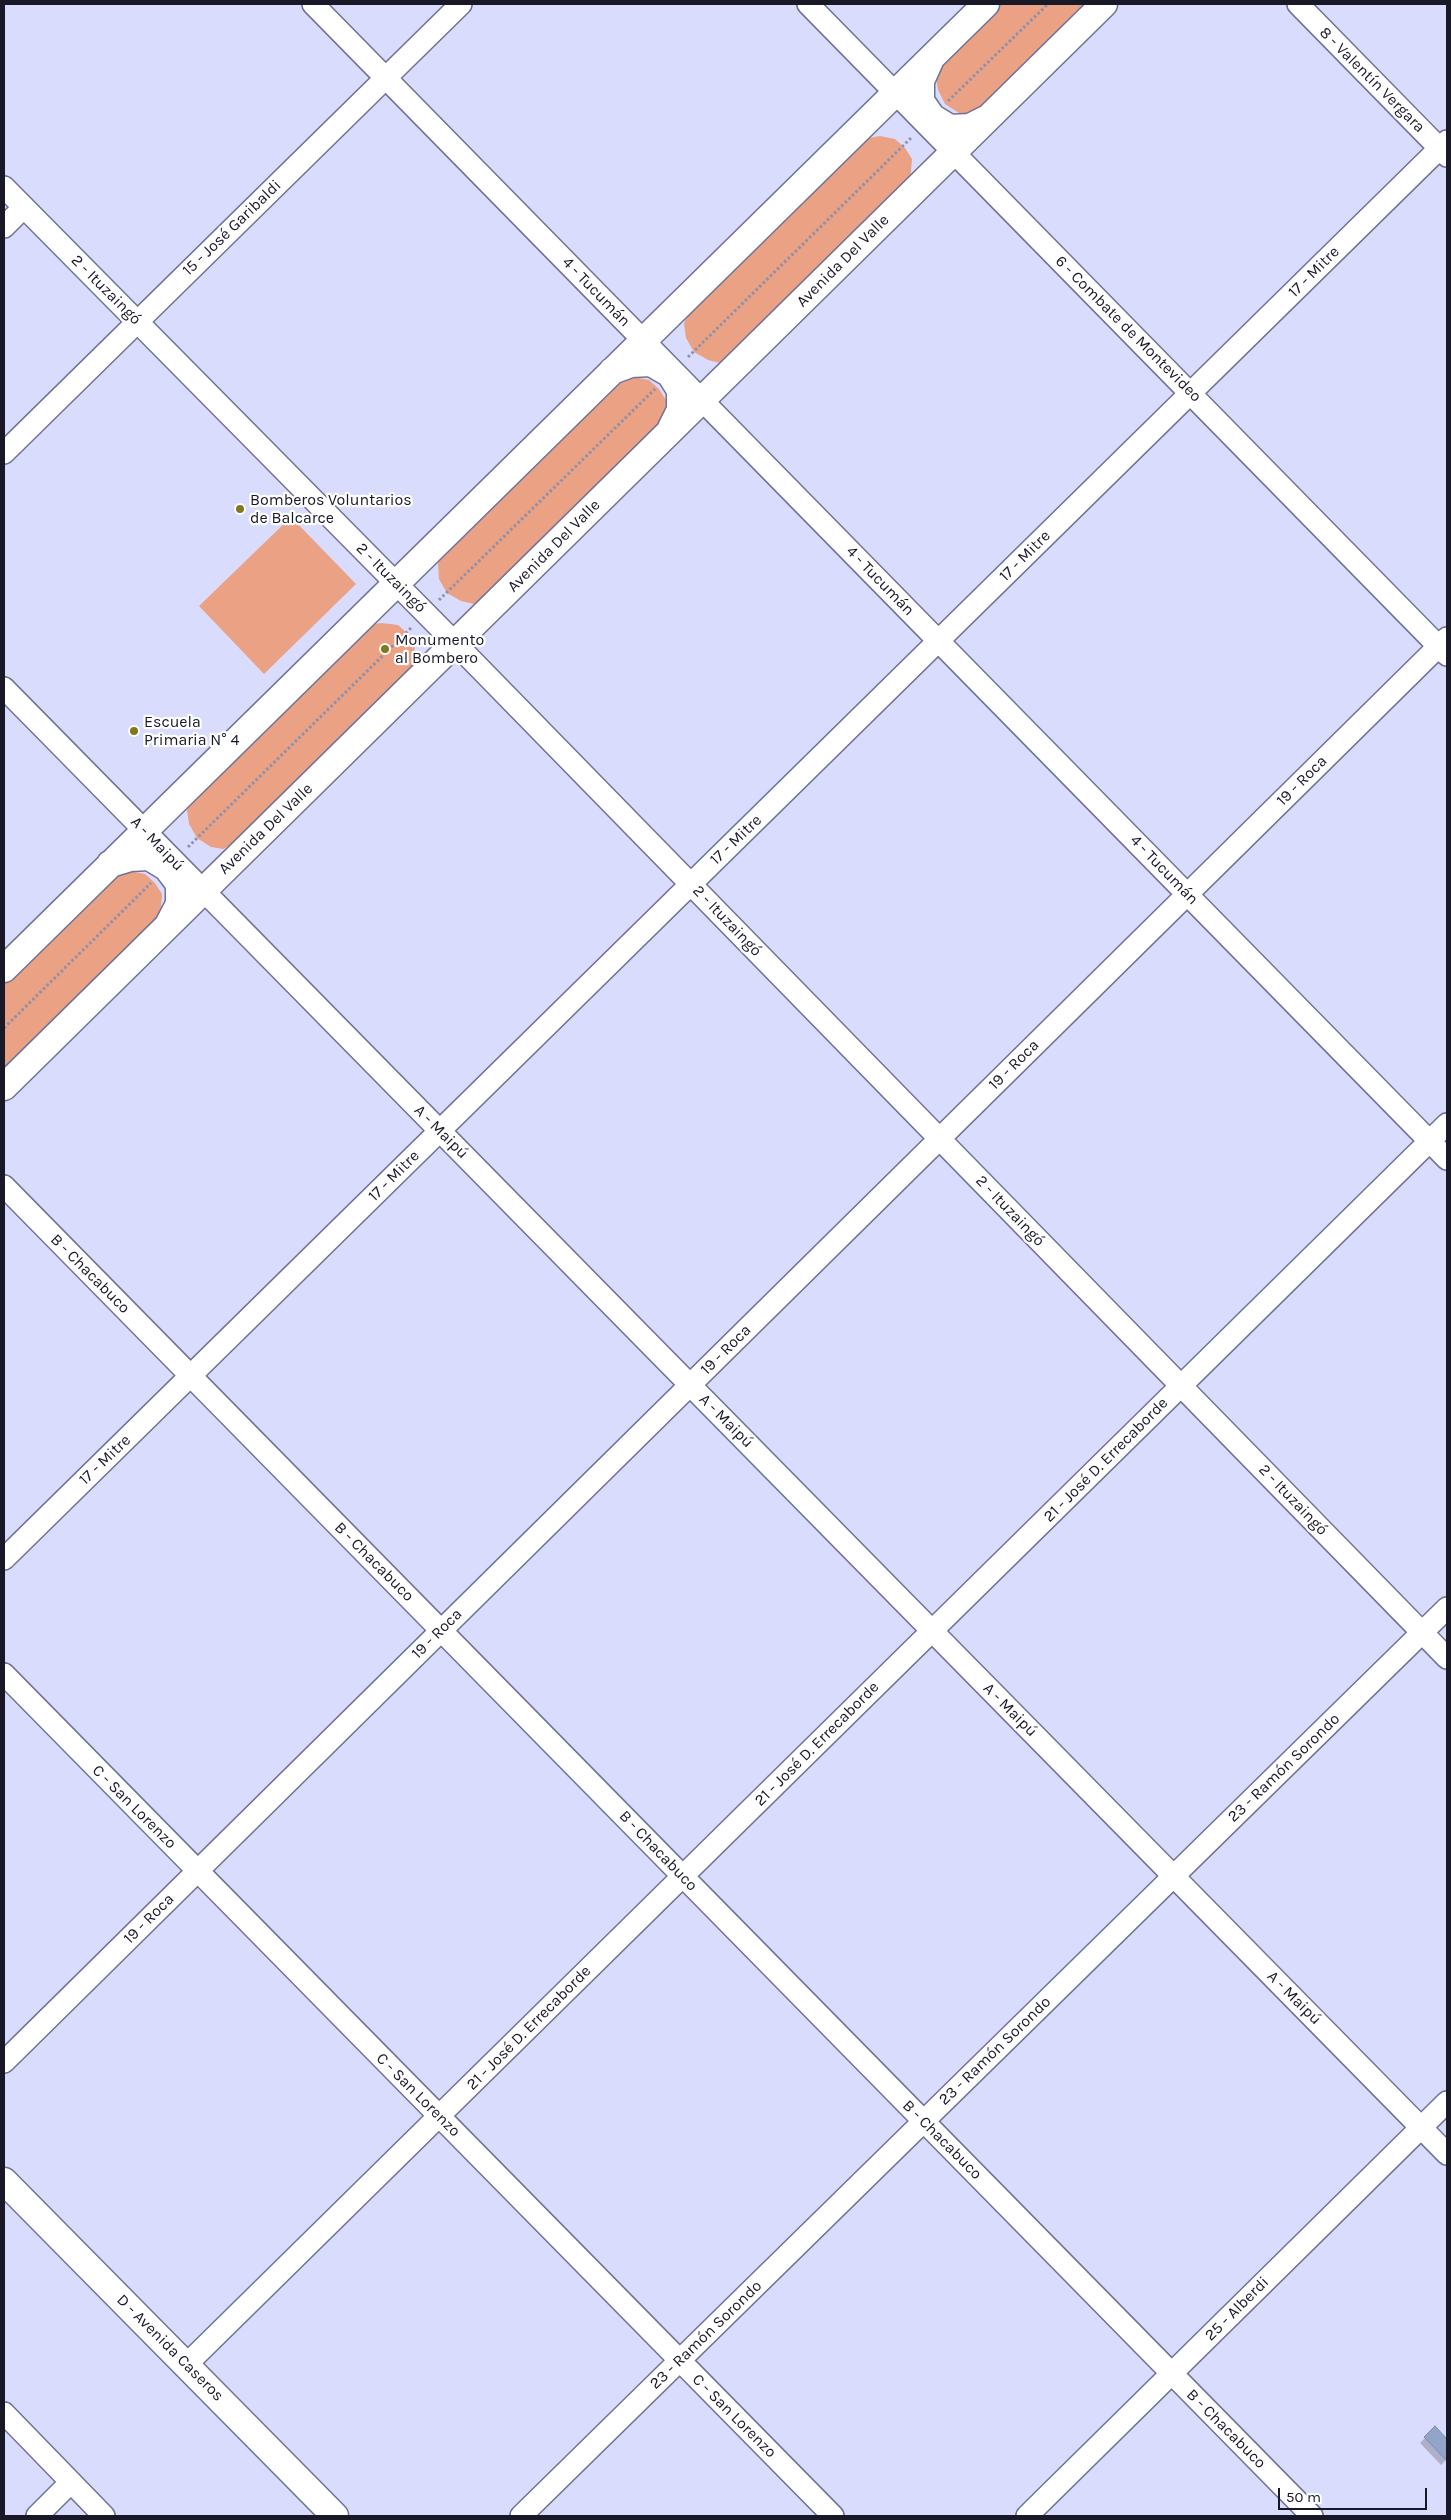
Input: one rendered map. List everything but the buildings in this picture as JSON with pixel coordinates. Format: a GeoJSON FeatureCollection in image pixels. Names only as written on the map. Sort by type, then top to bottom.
{"type":"FeatureCollection","features":[{"type":"Feature","properties":{"kind":"street","name":"4 - Tucumán"},"geometry":{"type":"LineString","coordinates":[[313,4],[644,340],[672,373],[702,400],[1447,1159]]}},
{"type":"Feature","properties":{"kind":"street","name":"15 - José Garibaldi"},"geometry":{"type":"LineString","coordinates":[[4,453],[461,4]]}},
{"type":"Feature","properties":{"kind":"street","name":"6 - Combate de Montevideo"},"geometry":{"type":"LineString","coordinates":[[808,4],[895,93],[929,120],[954,152],[1190,393],[1444,646]]}},
{"type":"Feature","properties":{"kind":"street"},"geometry":{"type":"LineString","coordinates":[[4,969],[986,4]]}},
{"type":"Feature","properties":{"kind":"street","name":"Avenida Del Valle"},"geometry":{"type":"LineString","coordinates":[[4,1087],[1104,4]]}},
{"type":"Feature","properties":{"kind":"street","name":"8 - Valentín Vergara"},"geometry":{"type":"LineString","coordinates":[[1298,4],[1445,148]]}},
{"type":"Feature","properties":{"kind":"street"},"geometry":{"type":"LineString","coordinates":[[931,58],[921,81],[921,101],[929,120],[950,128],[970,127],[988,118]]}},
{"type":"Feature","properties":{"kind":"street","name":"17 - Mitre"},"geometry":{"type":"LineString","coordinates":[[4,1559],[1190,393],[1445,148]]}},
{"type":"Feature","properties":{"kind":"street","name":"2 - Ituzaingó"},"geometry":{"type":"LineString","coordinates":[[4,187],[455,643],[1447,1658]]}},
{"type":"Feature","properties":{"kind":"street"},"geometry":{"type":"LineString","coordinates":[[4,227],[24,207]]}},
{"type":"Feature","properties":{"kind":"street"},"geometry":{"type":"LineString","coordinates":[[612,371],[631,364],[651,363],[672,373],[680,390],[680,410],[668,433]]}},
{"type":"Feature","properties":{"kind":"street","name":"19 - Roca"},"geometry":{"type":"LineString","coordinates":[[4,2062],[1187,894],[1444,646]]}},
{"type":"Feature","properties":{"kind":"street","name":"A - Maipú"},"geometry":{"type":"LineString","coordinates":[[4,688],[144,830],[171,864],[203,891],[1447,2154]]}},
{"type":"Feature","properties":{"kind":"street"},"geometry":{"type":"LineString","coordinates":[[110,864],[130,858],[149,857],[171,864],[179,884],[179,904],[168,926]]}},
{"type":"Feature","properties":{"kind":"street","name":"21 - José D. Errecaborde"},"geometry":{"type":"LineString","coordinates":[[187,2364],[1447,1124]]}},
{"type":"Feature","properties":{"kind":"street","name":"B - Chacabuco"},"geometry":{"type":"LineString","coordinates":[[4,1186],[1312,2516]]}},
{"type":"Feature","properties":{"kind":"street","name":"23 - Ramón Sorondo"},"geometry":{"type":"LineString","coordinates":[[521,2516],[1447,1608]]}},
{"type":"Feature","properties":{"kind":"street","name":"C - San Lorenzo"},"geometry":{"type":"LineString","coordinates":[[4,1674],[833,2516]]}},
{"type":"Feature","properties":{"kind":"street","name":"25 - Alberdi"},"geometry":{"type":"LineString","coordinates":[[1027,2516],[1447,2102]]}},
{"type":"Feature","properties":{"kind":"street","name":"D - Avenida Caseros"},"geometry":{"type":"LineString","coordinates":[[4,2181],[187,2364],[335,2516]]}},
{"type":"Feature","properties":{"kind":"street"},"geometry":{"type":"LineString","coordinates":[[4,2413],[104,2516]]}},
{"type":"Feature","properties":{"kind":"street"},"geometry":{"type":"LineString","coordinates":[[37,2516],[71,2482]]}},
{"type":"Feature","properties":{"kind":"path"},"geometry":{"type":"LineString","coordinates":[[4,1028],[1048,4]]}},
{"type":"Feature","properties":{"kind":"shaded area"},"geometry":{"type":"Polygon","coordinates":[[[999,4],[1092,4],[987,107],[972,115],[959,113],[945,104],[938,90],[936,76],[941,61],[999,4]]]}},
{"type":"Feature","properties":{"kind":"shaded area"},"geometry":{"type":"Polygon","coordinates":[[[880,136],[895,139],[905,148],[912,159],[910,183],[736,355],[720,363],[708,360],[694,352],[686,338],[684,324],[689,309],[863,139],[880,136]]]}},
{"type":"Feature","properties":{"kind":"shaded area"},"geometry":{"type":"Polygon","coordinates":[[[633,377],[649,380],[659,389],[666,400],[664,424],[489,596],[474,604],[461,601],[447,593],[439,579],[438,564],[443,550],[616,380],[633,377]]]}},
{"type":"Feature","properties":{"kind":"shaded area"},"geometry":{"type":"Polygon","coordinates":[[[291,517],[356,584],[264,674],[199,606],[291,517]]]}},
{"type":"Feature","properties":{"kind":"shaded area"},"geometry":{"type":"Polygon","coordinates":[[[382,623],[398,625],[408,634],[415,645],[413,669],[239,841],[223,849],[211,847],[197,838],[189,824],[187,810],[192,795],[366,625],[382,623]]]}},
{"type":"Feature","properties":{"kind":"shaded area"},"geometry":{"type":"Polygon","coordinates":[[[129,871],[145,874],[155,883],[162,894],[160,918],[4,1071],[4,980],[112,873],[129,871]]]}},
{"type":"Feature","properties":{"kind":"place","name":"Bomberos Voluntarios de Balcarce"},"geometry":{"type":"Point","coordinates":[240,509]}},
{"type":"Feature","properties":{"kind":"place","name":"Monumento al Bombero"},"geometry":{"type":"Point","coordinates":[385,649]}},
{"type":"Feature","properties":{"kind":"place","name":"Escuela Primaria N° 4"},"geometry":{"type":"Point","coordinates":[134,731]}}]}
